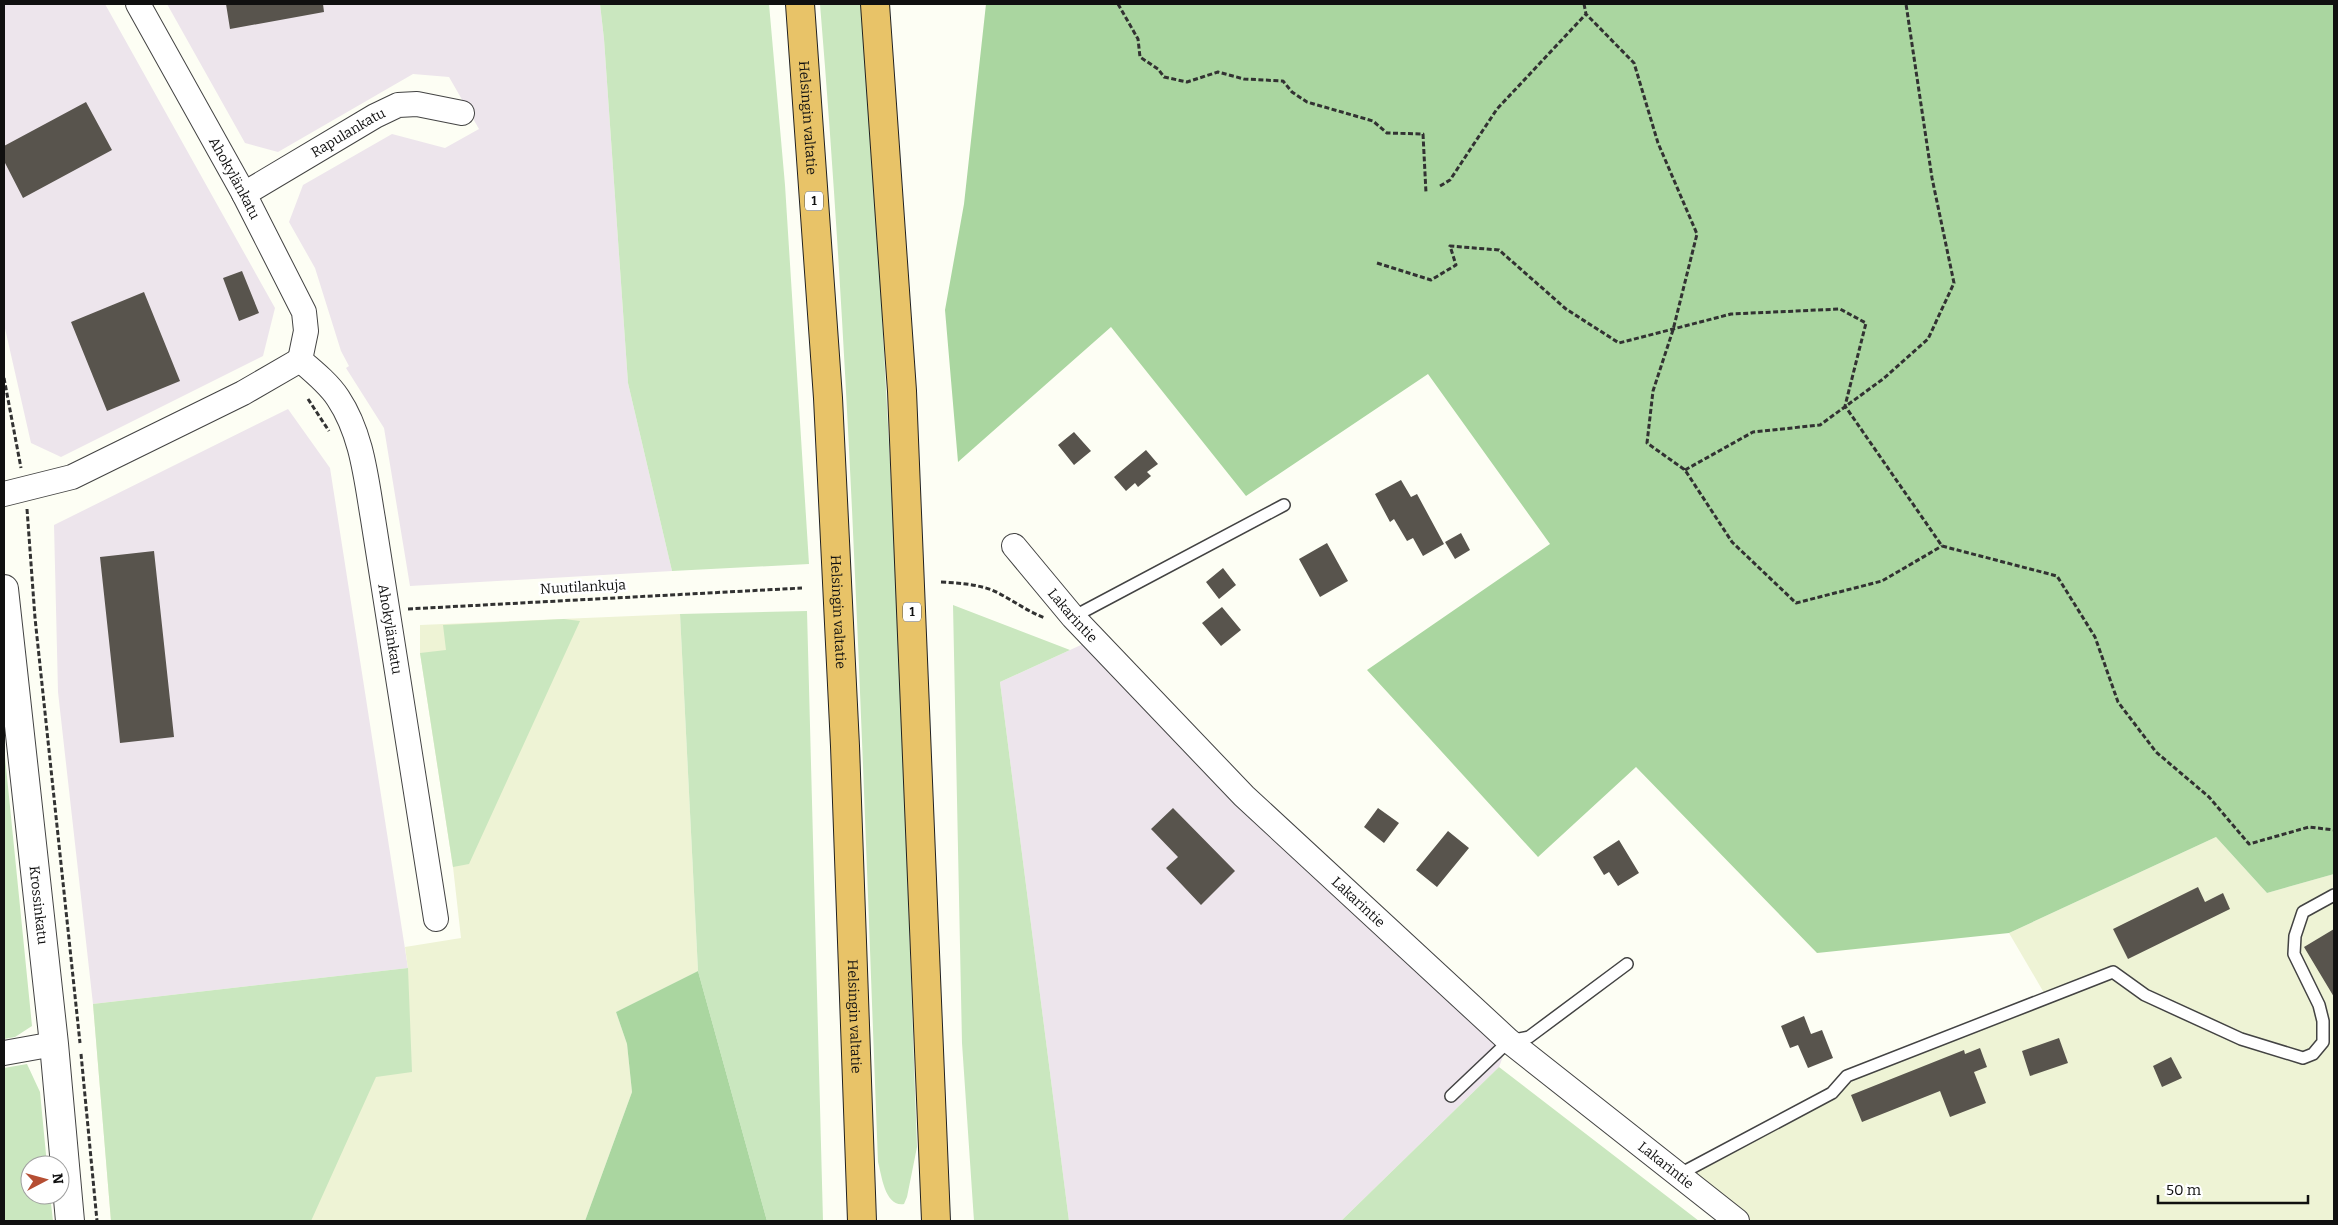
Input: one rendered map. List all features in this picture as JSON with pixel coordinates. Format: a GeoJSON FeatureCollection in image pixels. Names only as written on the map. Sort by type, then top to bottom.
{"type":"FeatureCollection","features":[{"type":"Feature","properties":{"kind":"highway","name":"Helsingin valtatie"},"geometry":{"type":"LineString","coordinates":[[800,4],[828,398],[845,746],[862,1221]]}},
{"type":"Feature","properties":{"kind":"highway","name":"1"},"geometry":{"type":"LineString","coordinates":[[875,4],[902,391],[936,1221]]}},
{"type":"Feature","properties":{"kind":"street","name":"Ahokylänkatu"},"geometry":{"type":"LineString","coordinates":[[138,4],[244,194],[304,312],[306,331],[300,360],[337,397],[354,428],[362,457],[436,919]]}},
{"type":"Feature","properties":{"kind":"street","name":"Rapulankatu"},"geometry":{"type":"LineString","coordinates":[[244,194],[375,116],[398,105],[417,104],[462,113]]}},
{"type":"Feature","properties":{"kind":"street"},"geometry":{"type":"LineString","coordinates":[[21,497],[118,456],[243,393],[300,360]]}},
{"type":"Feature","properties":{"kind":"street","name":"Lakarintie"},"geometry":{"type":"LineString","coordinates":[[1014,546],[1073,617],[1244,796],[1509,1041],[1737,1221]]}},
{"type":"Feature","properties":{"kind":"street","name":"Krossinkatu"},"geometry":{"type":"LineString","coordinates":[[4,588],[67,1044],[70,1221]]}},
{"type":"Feature","properties":{"kind":"street"},"geometry":{"type":"LineString","coordinates":[[4,1053],[67,1044]]}},
{"type":"Feature","properties":{"kind":"lane"},"geometry":{"type":"LineString","coordinates":[[1073,617],[1284,504]]}},
{"type":"Feature","properties":{"kind":"lane"},"geometry":{"type":"LineString","coordinates":[[1678,1174],[1832,1093],[1848,1076],[2113,972],[2146,995],[2241,1039],[2303,1058],[2313,1054],[2323,1042],[2323,1021],[2319,1005],[2294,954],[2295,936],[2303,912],[2334,895]]}},
{"type":"Feature","properties":{"kind":"lane"},"geometry":{"type":"LineString","coordinates":[[1450,1096],[1509,1041],[1529,1037],[1627,964]]}},
{"type":"Feature","properties":{"kind":"path"},"geometry":{"type":"LineString","coordinates":[[1118,4],[1138,39],[1140,57],[1158,68],[1164,77],[1187,82],[1218,72],[1244,78],[1283,81],[1292,92],[1307,102],[1373,121],[1387,133],[1424,134],[1426,193]]}},
{"type":"Feature","properties":{"kind":"path"},"geometry":{"type":"LineString","coordinates":[[1584,4],[1586,14],[1634,63],[1658,142],[1696,234],[1673,330],[1653,391],[1647,443],[1685,470],[1732,542],[1796,603],[1882,581],[1942,546]]}},
{"type":"Feature","properties":{"kind":"path"},"geometry":{"type":"LineString","coordinates":[[1685,470],[1753,432],[1820,425],[1882,379],[1928,339],[1954,283],[1932,178],[1906,4]]}},
{"type":"Feature","properties":{"kind":"path"},"geometry":{"type":"LineString","coordinates":[[1440,186],[1450,180],[1497,109],[1586,14]]}},
{"type":"Feature","properties":{"kind":"path"},"geometry":{"type":"LineString","coordinates":[[1377,263],[1431,280],[1456,265],[1450,246],[1499,250],[1566,309],[1619,343],[1731,314],[1840,309],[1866,323],[1845,406],[1942,546],[2057,576],[2095,637],[2118,702],[2156,752],[2209,797],[2249,844],[2309,827],[2334,830]]}},
{"type":"Feature","properties":{"kind":"path"},"geometry":{"type":"LineString","coordinates":[[4,378],[21,497],[27,508],[67,1044]]}},
{"type":"Feature","properties":{"kind":"path"},"geometry":{"type":"LineString","coordinates":[[305,394],[332,437]]}},
{"type":"Feature","properties":{"kind":"path"},"geometry":{"type":"LineString","coordinates":[[941,582],[970,584],[993,591],[1032,613],[1055,621],[1073,617]]}},
{"type":"Feature","properties":{"kind":"path","name":"Nuutilankuja"},"geometry":{"type":"LineString","coordinates":[[387,610],[802,588]]}},
{"type":"Feature","properties":{"kind":"path"},"geometry":{"type":"LineString","coordinates":[[81,1053],[97,1221]]}},
{"type":"Feature","properties":{"kind":"shaded area"},"geometry":{"type":"Polygon","coordinates":[[[4,4],[105,4],[275,308],[263,356],[61,457],[31,443],[4,324],[4,4]]]}},
{"type":"Feature","properties":{"kind":"shaded area"},"geometry":{"type":"Polygon","coordinates":[[[167,4],[600,4],[628,383],[672,571],[410,586],[384,428],[346,368],[349,366],[341,351],[315,268],[289,222],[303,185],[392,134],[445,148],[479,129],[449,77],[413,74],[278,152],[245,143],[167,4]]]}},
{"type":"Feature","properties":{"kind":"shaded area"},"geometry":{"type":"Polygon","coordinates":[[[288,409],[330,468],[408,968],[93,1004],[58,692],[54,525],[288,409]]]}},
{"type":"Feature","properties":{"kind":"shaded area"},"geometry":{"type":"Polygon","coordinates":[[[1094,639],[1509,1041],[1499,1067],[1341,1221],[1069,1221],[1000,682],[1094,639]]]}},
{"type":"Feature","properties":{"kind":"green space"},"geometry":{"type":"Polygon","coordinates":[[[600,4],[769,4],[785,185],[809,564],[672,571],[628,383],[600,4]]]}},
{"type":"Feature","properties":{"kind":"green space"},"geometry":{"type":"Polygon","coordinates":[[[820,4],[862,4],[880,277],[898,612],[917,1147],[904,1204],[892,1201],[888,1196],[878,1162],[848,438],[831,148],[820,4]]]}},
{"type":"Feature","properties":{"kind":"green space"},"geometry":{"type":"Polygon","coordinates":[[[986,4],[2334,4],[2334,874],[2267,893],[2216,837],[2009,933],[1817,953],[1636,767],[1538,857],[1367,670],[1550,544],[1428,374],[1246,496],[1111,327],[958,462],[945,310],[964,204],[986,4]]]}},
{"type":"Feature","properties":{"kind":"green space"},"geometry":{"type":"Polygon","coordinates":[[[953,605],[1070,650],[1000,682],[1069,1221],[974,1221],[962,1043],[953,605]]]}},
{"type":"Feature","properties":{"kind":"green space"},"geometry":{"type":"Polygon","coordinates":[[[807,611],[823,1221],[767,1221],[698,971],[680,614],[807,611]]]}},
{"type":"Feature","properties":{"kind":"green space"},"geometry":{"type":"Polygon","coordinates":[[[680,614],[698,971],[616,1012],[627,1044],[632,1092],[585,1221],[111,1221],[93,1004],[408,969],[405,947],[461,938],[453,867],[420,653],[420,625],[680,614]]]}},
{"type":"Feature","properties":{"kind":"green space"},"geometry":{"type":"Polygon","coordinates":[[[564,619],[580,621],[469,864],[453,867],[420,653],[446,650],[443,625],[564,619]]]}},
{"type":"Feature","properties":{"kind":"green space"},"geometry":{"type":"Polygon","coordinates":[[[4,747],[32,1026],[15,1037],[4,1039],[4,747]]]}},
{"type":"Feature","properties":{"kind":"green space"},"geometry":{"type":"Polygon","coordinates":[[[2216,837],[2267,893],[2334,874],[2334,1221],[1737,1221],[1678,1175],[1832,1093],[1847,1076],[2047,998],[2009,933],[2216,837]]]}},
{"type":"Feature","properties":{"kind":"green space"},"geometry":{"type":"Polygon","coordinates":[[[408,968],[412,1072],[376,1077],[311,1221],[111,1221],[93,1004],[408,968]]]}},
{"type":"Feature","properties":{"kind":"green space"},"geometry":{"type":"Polygon","coordinates":[[[698,971],[767,1221],[585,1221],[632,1092],[627,1044],[616,1012],[698,971]]]}},
{"type":"Feature","properties":{"kind":"green space"},"geometry":{"type":"Polygon","coordinates":[[[27,1064],[40,1092],[46,1155],[20,1155],[20,1205],[51,1205],[53,1221],[4,1221],[4,1068],[27,1064]]]}},
{"type":"Feature","properties":{"kind":"green space"},"geometry":{"type":"Polygon","coordinates":[[[1499,1067],[1699,1221],[1341,1221],[1499,1067]]]}},
{"type":"Feature","properties":{"kind":"building"},"geometry":{"type":"Polygon","coordinates":[[[226,4],[323,4],[324,12],[230,29],[226,4]]]}},
{"type":"Feature","properties":{"kind":"building"},"geometry":{"type":"Polygon","coordinates":[[[86,102],[112,150],[23,198],[4,161],[4,146],[86,102]]]}},
{"type":"Feature","properties":{"kind":"building"},"geometry":{"type":"Polygon","coordinates":[[[242,271],[259,313],[239,321],[223,278],[242,271]]]}},
{"type":"Feature","properties":{"kind":"building"},"geometry":{"type":"Polygon","coordinates":[[[144,292],[180,381],[107,411],[71,322],[144,292]]]}},
{"type":"Feature","properties":{"kind":"building"},"geometry":{"type":"Polygon","coordinates":[[[1074,432],[1091,451],[1074,465],[1058,445],[1074,432]]]}},
{"type":"Feature","properties":{"kind":"building"},"geometry":{"type":"Polygon","coordinates":[[[1146,450],[1158,464],[1147,472],[1151,476],[1138,487],[1135,483],[1126,491],[1114,477],[1146,450]]]}},
{"type":"Feature","properties":{"kind":"building"},"geometry":{"type":"Polygon","coordinates":[[[1401,480],[1411,497],[1417,494],[1444,544],[1423,556],[1413,538],[1407,541],[1394,519],[1390,522],[1375,494],[1401,480]]]}},
{"type":"Feature","properties":{"kind":"building"},"geometry":{"type":"Polygon","coordinates":[[[1461,533],[1470,550],[1455,559],[1445,542],[1461,533]]]}},
{"type":"Feature","properties":{"kind":"building"},"geometry":{"type":"Polygon","coordinates":[[[1327,543],[1348,581],[1320,597],[1299,559],[1327,543]]]}},
{"type":"Feature","properties":{"kind":"building"},"geometry":{"type":"Polygon","coordinates":[[[154,551],[174,737],[120,743],[100,557],[154,551]]]}},
{"type":"Feature","properties":{"kind":"building"},"geometry":{"type":"Polygon","coordinates":[[[1223,568],[1236,585],[1219,599],[1206,582],[1223,568]]]}},
{"type":"Feature","properties":{"kind":"building"},"geometry":{"type":"Polygon","coordinates":[[[1222,607],[1241,630],[1221,646],[1202,623],[1222,607]]]}},
{"type":"Feature","properties":{"kind":"building"},"geometry":{"type":"Polygon","coordinates":[[[1173,808],[1235,871],[1201,905],[1166,868],[1178,857],[1151,829],[1173,808]]]}},
{"type":"Feature","properties":{"kind":"building"},"geometry":{"type":"Polygon","coordinates":[[[1378,808],[1399,823],[1384,843],[1364,827],[1378,808]]]}},
{"type":"Feature","properties":{"kind":"building"},"geometry":{"type":"Polygon","coordinates":[[[1448,831],[1469,848],[1437,887],[1416,870],[1448,831]]]}},
{"type":"Feature","properties":{"kind":"building"},"geometry":{"type":"Polygon","coordinates":[[[1619,840],[1639,873],[1618,886],[1609,872],[1604,875],[1593,857],[1619,840]]]}},
{"type":"Feature","properties":{"kind":"building"},"geometry":{"type":"Polygon","coordinates":[[[2198,887],[2205,902],[2223,893],[2230,909],[2128,959],[2113,929],[2198,887]]]}},
{"type":"Feature","properties":{"kind":"building"},"geometry":{"type":"Polygon","coordinates":[[[2334,929],[2334,997],[2304,947],[2334,929]]]}},
{"type":"Feature","properties":{"kind":"building"},"geometry":{"type":"Polygon","coordinates":[[[1804,1016],[1811,1034],[1822,1030],[1833,1058],[1808,1068],[1798,1045],[1790,1048],[1781,1026],[1804,1016]]]}},
{"type":"Feature","properties":{"kind":"building"},"geometry":{"type":"Polygon","coordinates":[[[2059,1038],[2068,1063],[2030,1076],[2022,1051],[2059,1038]]]}},
{"type":"Feature","properties":{"kind":"building"},"geometry":{"type":"Polygon","coordinates":[[[1980,1048],[1987,1067],[1974,1072],[1986,1103],[1950,1117],[1940,1091],[1862,1122],[1851,1095],[1964,1050],[1965,1054],[1980,1048]]]}},
{"type":"Feature","properties":{"kind":"building"},"geometry":{"type":"Polygon","coordinates":[[[2171,1057],[2182,1078],[2162,1087],[2153,1066],[2171,1057]]]}}]}
